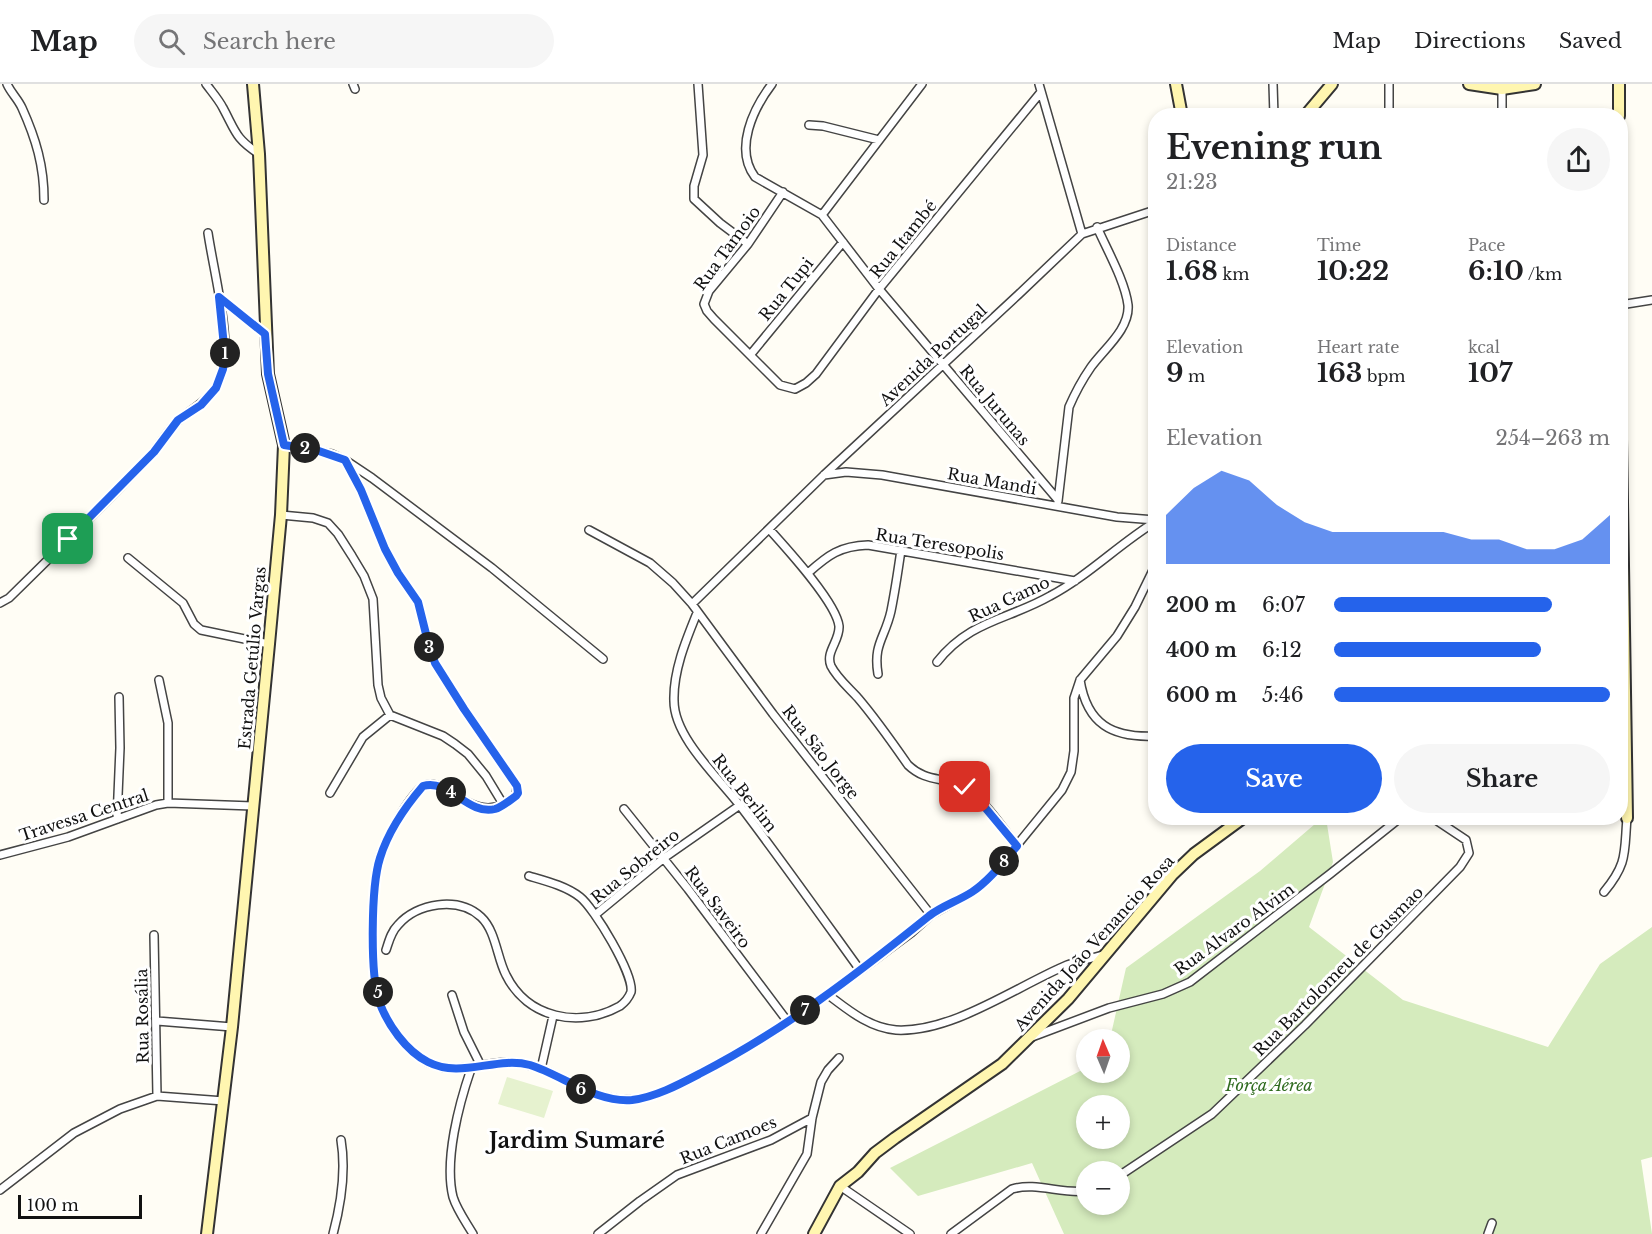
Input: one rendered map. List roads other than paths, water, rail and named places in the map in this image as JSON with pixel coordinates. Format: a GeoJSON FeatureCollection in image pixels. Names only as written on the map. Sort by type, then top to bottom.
{"type":"FeatureCollection","features":[{"type":"Feature","properties":{"kind":"main road","name":"Estrada Getúlio Vargas"},"geometry":{"type":"LineString","coordinates":[[207,1234],[232,1027],[269,644],[284,445],[268,374],[259,154],[253,84]]}},
{"type":"Feature","properties":{"kind":"main road"},"geometry":{"type":"LineString","coordinates":[[1176,84],[1180,108]]}},
{"type":"Feature","properties":{"kind":"main road"},"geometry":{"type":"LineString","coordinates":[[1312,108],[1332,84]]}},
{"type":"Feature","properties":{"kind":"main road"},"geometry":{"type":"LineString","coordinates":[[1469,84],[1502,87],[1535,84]]}},
{"type":"Feature","properties":{"kind":"main road"},"geometry":{"type":"LineString","coordinates":[[1619,84],[1619,108]]}},
{"type":"Feature","properties":{"kind":"main road","name":"Avenida João Venancio Rosa"},"geometry":{"type":"LineString","coordinates":[[814,1234],[840,1186],[895,1138],[991,1074],[1030,1038],[1080,985],[1172,875],[1194,854],[1233,825]]}},
{"type":"Feature","properties":{"kind":"street"},"geometry":{"type":"LineString","coordinates":[[7,84],[21,106],[36,143],[44,171],[44,200]]}},
{"type":"Feature","properties":{"kind":"street"},"geometry":{"type":"LineString","coordinates":[[206,84],[223,107],[238,137],[259,154]]}},
{"type":"Feature","properties":{"kind":"street"},"geometry":{"type":"LineString","coordinates":[[698,84],[703,155],[694,186],[694,199],[712,217],[748,244]]}},
{"type":"Feature","properties":{"kind":"street"},"geometry":{"type":"LineString","coordinates":[[772,84],[763,96],[748,131],[745,155],[748,168],[755,177],[822,215],[922,84]]}},
{"type":"Feature","properties":{"kind":"street"},"geometry":{"type":"LineString","coordinates":[[1038,84],[1082,234]]}},
{"type":"Feature","properties":{"kind":"street"},"geometry":{"type":"LineString","coordinates":[[1273,84],[1274,108]]}},
{"type":"Feature","properties":{"kind":"street"},"geometry":{"type":"LineString","coordinates":[[1389,84],[1389,108]]}},
{"type":"Feature","properties":{"kind":"street"},"geometry":{"type":"LineString","coordinates":[[1502,87],[1502,108]]}},
{"type":"Feature","properties":{"kind":"street","name":"Rua Itambé"},"geometry":{"type":"LineString","coordinates":[[751,354],[780,385],[788,388],[795,389],[816,374],[879,289],[1041,92]]}},
{"type":"Feature","properties":{"kind":"street"},"geometry":{"type":"LineString","coordinates":[[808,125],[833,128],[879,140]]}},
{"type":"Feature","properties":{"kind":"street","name":"Rua Tamoio"},"geometry":{"type":"LineString","coordinates":[[751,354],[714,319],[704,304],[709,291],[748,244],[783,192]]}},
{"type":"Feature","properties":{"kind":"street","name":"Avenida Portugal"},"geometry":{"type":"LineString","coordinates":[[692,604],[824,475],[1082,234],[1097,227],[1148,212]]}},
{"type":"Feature","properties":{"kind":"street","name":"Rua Jurunas"},"geometry":{"type":"LineString","coordinates":[[822,215],[879,289],[1057,503]]}},
{"type":"Feature","properties":{"kind":"street"},"geometry":{"type":"LineString","coordinates":[[1057,503],[1069,407],[1074,393],[1127,316],[1128,305],[1124,291],[1097,227]]}},
{"type":"Feature","properties":{"kind":"street"},"geometry":{"type":"LineString","coordinates":[[0,603],[17,590],[120,487],[154,452],[178,420],[209,397],[216,388],[225,356],[219,297],[208,233]]}},
{"type":"Feature","properties":{"kind":"street","name":"Rua Tupi"},"geometry":{"type":"LineString","coordinates":[[751,354],[843,242]]}},
{"type":"Feature","properties":{"kind":"street"},"geometry":{"type":"LineString","coordinates":[[219,297],[265,334]]}},
{"type":"Feature","properties":{"kind":"street"},"geometry":{"type":"LineString","coordinates":[[1628,304],[1652,300]]}},
{"type":"Feature","properties":{"kind":"street"},"geometry":{"type":"LineString","coordinates":[[284,445],[316,450],[345,460],[492,568],[603,659]]}},
{"type":"Feature","properties":{"kind":"street"},"geometry":{"type":"LineString","coordinates":[[345,460],[361,490],[385,549],[418,602],[435,663],[517,786],[518,793],[495,809],[484,809],[471,805],[435,784],[423,786],[393,827],[379,859],[376,888],[373,953],[379,1000],[396,1033],[411,1050],[428,1062],[445,1067],[471,1069],[519,1062],[541,1069],[581,1089],[614,1098],[629,1100],[645,1098],[682,1083],[755,1045],[911,933],[931,915],[974,891],[995,872],[1062,790],[1071,772],[1074,752],[1074,698],[1080,680],[1117,636],[1148,580]]}},
{"type":"Feature","properties":{"kind":"street","name":"Rua Mandi"},"geometry":{"type":"LineString","coordinates":[[824,475],[846,472],[882,475],[1057,503],[1116,517],[1148,520]]}},
{"type":"Feature","properties":{"kind":"street"},"geometry":{"type":"LineString","coordinates":[[280,515],[313,518],[328,523],[338,534],[364,576],[373,599],[378,685],[381,698],[390,715],[443,736],[456,744],[468,754],[486,776],[503,804]]}},
{"type":"Feature","properties":{"kind":"street","name":"Rua Gamo"},"geometry":{"type":"LineString","coordinates":[[937,662],[948,648],[974,629],[1041,601],[1075,581],[1148,526]]}},
{"type":"Feature","properties":{"kind":"street"},"geometry":{"type":"LineString","coordinates":[[769,529],[808,573],[831,607],[839,627],[830,654],[830,662],[837,675],[858,698],[915,772],[928,778],[956,783],[973,793],[1017,846]]}},
{"type":"Feature","properties":{"kind":"street","name":"Rua São Jorge"},"geometry":{"type":"LineString","coordinates":[[589,530],[650,562],[692,604],[931,915]]}},
{"type":"Feature","properties":{"kind":"street","name":"Rua Teresopolis"},"geometry":{"type":"LineString","coordinates":[[808,573],[841,548],[868,545],[1075,581]]}},
{"type":"Feature","properties":{"kind":"street"},"geometry":{"type":"LineString","coordinates":[[878,674],[875,657],[891,611],[901,550]]}},
{"type":"Feature","properties":{"kind":"street"},"geometry":{"type":"LineString","coordinates":[[128,558],[183,603],[194,624],[201,630],[269,644]]}},
{"type":"Feature","properties":{"kind":"street","name":"Rua Berlim"},"geometry":{"type":"LineString","coordinates":[[697,613],[685,642],[677,675],[674,702],[680,725],[702,760],[740,805],[860,970]]}},
{"type":"Feature","properties":{"kind":"street"},"geometry":{"type":"LineString","coordinates":[[159,680],[168,723],[168,803]]}},
{"type":"Feature","properties":{"kind":"street"},"geometry":{"type":"LineString","coordinates":[[1080,680],[1087,709],[1105,728],[1130,736],[1148,736]]}},
{"type":"Feature","properties":{"kind":"street"},"geometry":{"type":"LineString","coordinates":[[117,819],[120,748],[119,697]]}},
{"type":"Feature","properties":{"kind":"street"},"geometry":{"type":"LineString","coordinates":[[330,793],[363,737],[390,715]]}},
{"type":"Feature","properties":{"kind":"street","name":"Travessa Central"},"geometry":{"type":"LineString","coordinates":[[0,857],[168,803],[253,806]]}},
{"type":"Feature","properties":{"kind":"street","name":"Rua Sobreiro"},"geometry":{"type":"LineString","coordinates":[[386,950],[396,926],[420,909],[433,905],[464,908],[481,917],[490,931],[505,973],[515,991],[535,1008],[553,1016],[569,1018],[596,1015],[620,1006],[631,992],[625,966],[595,915],[664,858],[740,805]]}},
{"type":"Feature","properties":{"kind":"street","name":"Rua Saveiro"},"geometry":{"type":"LineString","coordinates":[[624,809],[664,858],[788,1022]]}},
{"type":"Feature","properties":{"kind":"street","name":"Rua Alvaro Alvim"},"geometry":{"type":"LineString","coordinates":[[1030,1038],[1109,1008],[1163,994],[1190,982],[1391,825]]}},
{"type":"Feature","properties":{"kind":"street","name":"Rua Bartolomeu de Gusmao"},"geometry":{"type":"LineString","coordinates":[[1130,1169],[1212,1114],[1305,1025],[1460,867],[1469,853],[1466,840],[1444,825]]}},
{"type":"Feature","properties":{"kind":"street"},"geometry":{"type":"LineString","coordinates":[[1604,892],[1618,875],[1622,866],[1626,825]]}},
{"type":"Feature","properties":{"kind":"street"},"geometry":{"type":"LineString","coordinates":[[529,876],[554,884],[579,896],[595,915]]}},
{"type":"Feature","properties":{"kind":"street","name":"Rua Rosália"},"geometry":{"type":"LineString","coordinates":[[153,935],[157,1021],[157,1096]]}},
{"type":"Feature","properties":{"kind":"street"},"geometry":{"type":"LineString","coordinates":[[827,994],[855,1015],[880,1027],[905,1030],[933,1025],[966,1015],[1066,965],[1104,954]]}},
{"type":"Feature","properties":{"kind":"street"},"geometry":{"type":"LineString","coordinates":[[452,996],[464,1032],[482,1066]]}},
{"type":"Feature","properties":{"kind":"street"},"geometry":{"type":"LineString","coordinates":[[541,1069],[553,1016]]}},
{"type":"Feature","properties":{"kind":"street"},"geometry":{"type":"LineString","coordinates":[[157,1021],[232,1027]]}},
{"type":"Feature","properties":{"kind":"street"},"geometry":{"type":"LineString","coordinates":[[761,1234],[807,1154],[812,1118],[821,1082],[839,1058]]}},
{"type":"Feature","properties":{"kind":"street"},"geometry":{"type":"LineString","coordinates":[[471,1069],[455,1120],[452,1174],[453,1195],[473,1234]]}},
{"type":"Feature","properties":{"kind":"street"},"geometry":{"type":"LineString","coordinates":[[0,1190],[74,1132],[120,1109],[157,1096],[224,1101]]}},
{"type":"Feature","properties":{"kind":"street","name":"Rua Camoes"},"geometry":{"type":"LineString","coordinates":[[598,1234],[677,1175],[771,1140],[812,1118]]}},
{"type":"Feature","properties":{"kind":"street"},"geometry":{"type":"LineString","coordinates":[[333,1234],[342,1183],[344,1156],[341,1140]]}},
{"type":"Feature","properties":{"kind":"street"},"geometry":{"type":"LineString","coordinates":[[840,1186],[910,1234]]}},
{"type":"Feature","properties":{"kind":"street"},"geometry":{"type":"LineString","coordinates":[[951,1234],[1012,1189],[1022,1186],[1076,1192]]}},
{"type":"Feature","properties":{"kind":"street"},"geometry":{"type":"LineString","coordinates":[[1488,1234],[1492,1223]]}},
{"type":"Feature","properties":{"kind":"district","name":"Jardim Sumaré"},"geometry":{"type":"Point","coordinates":[577,1140]}},
{"type":"Feature","properties":{"kind":"park label","name":"Força Aérea"},"geometry":{"type":"Point","coordinates":[1269,1085]}}]}
